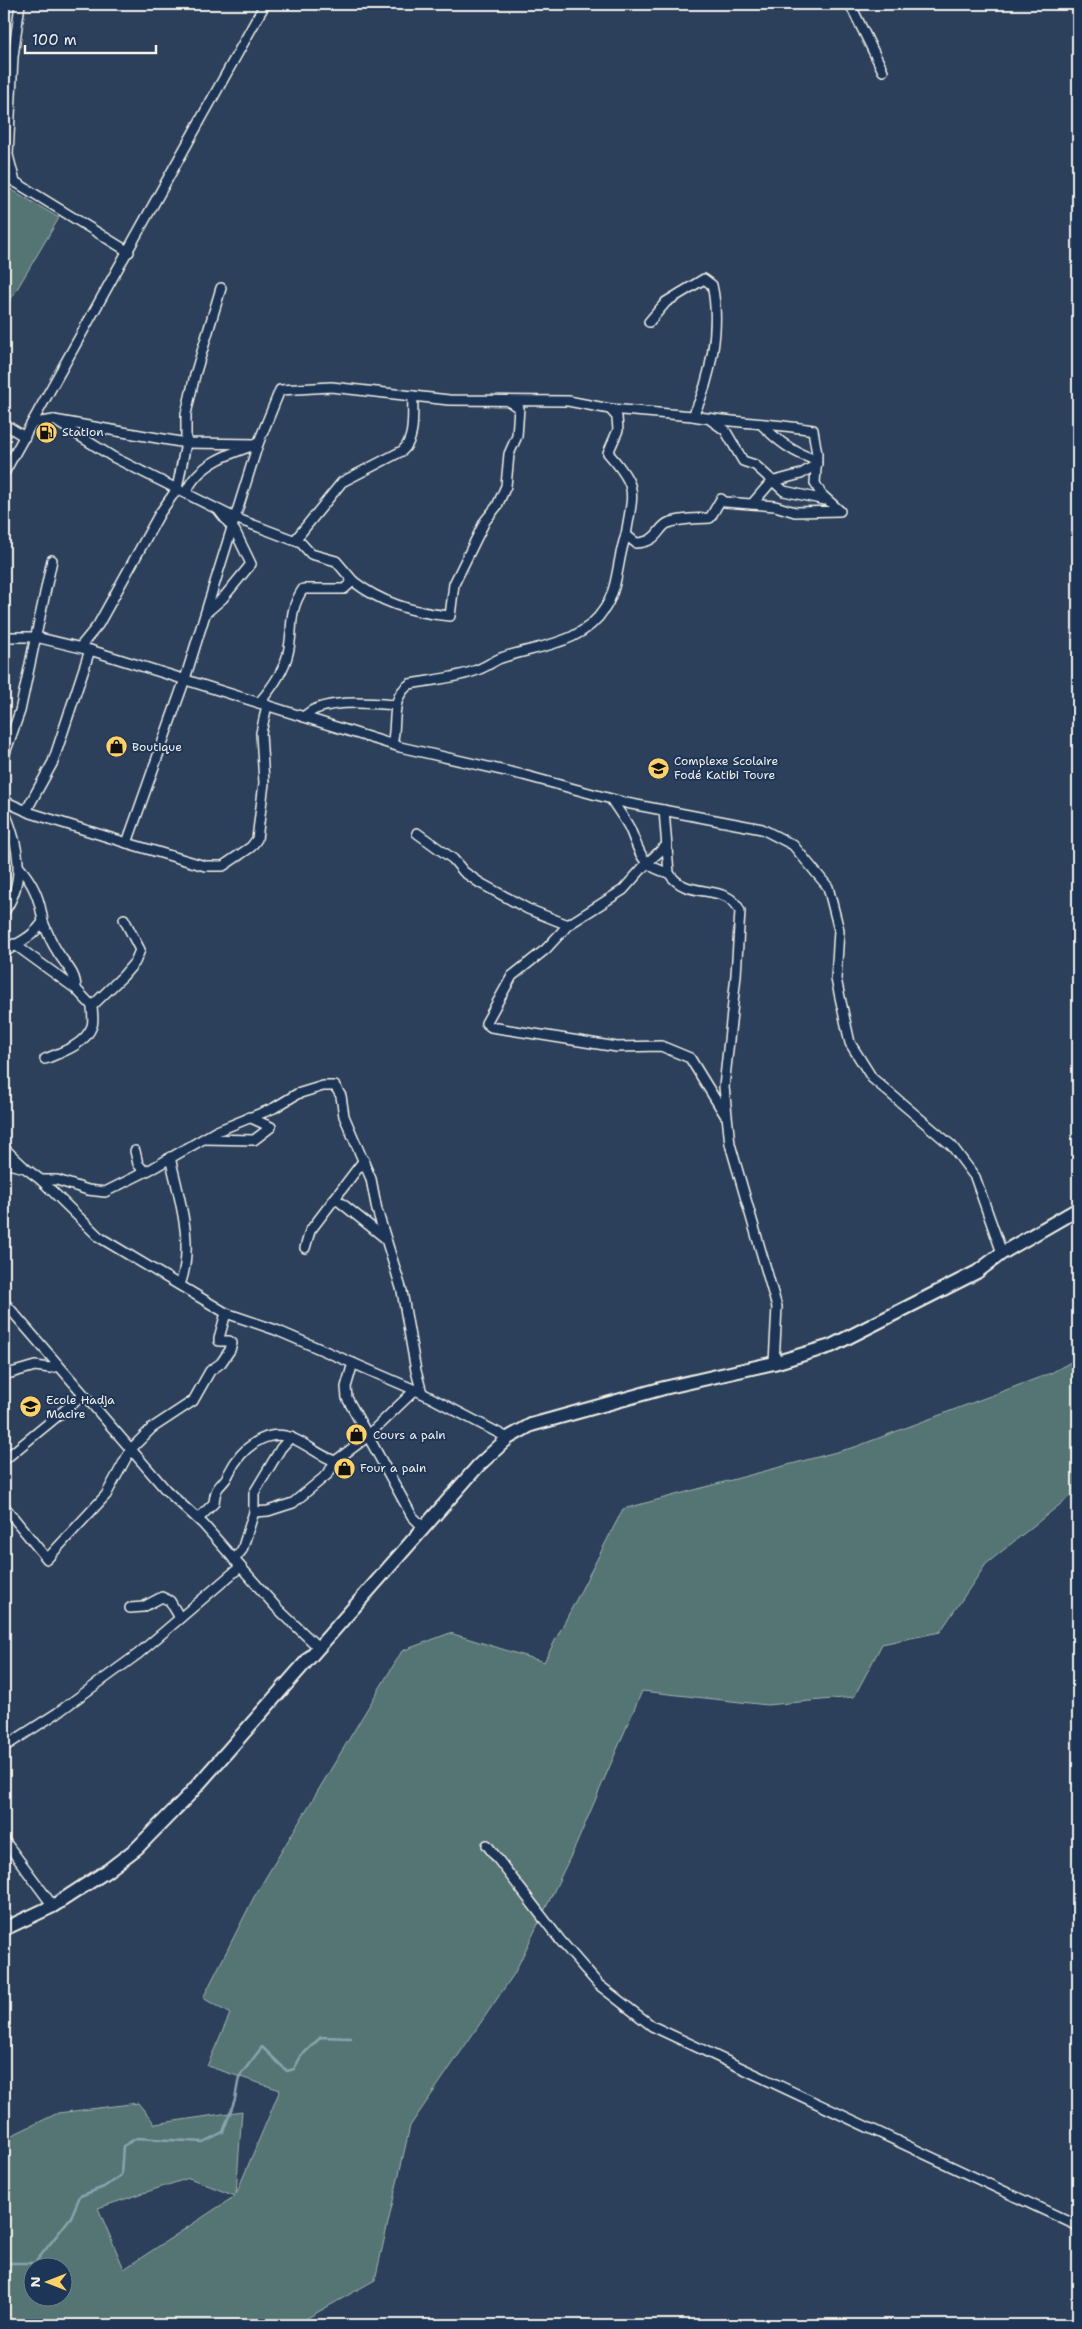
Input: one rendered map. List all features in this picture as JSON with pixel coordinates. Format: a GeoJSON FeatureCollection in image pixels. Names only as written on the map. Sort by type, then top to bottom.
{"type":"FeatureCollection","features":[{"type":"Feature","properties":{"kind":"highway"},"geometry":{"type":"LineString","coordinates":[[4,1930],[53,1906],[107,1871],[137,1848],[190,1796],[478,1466],[508,1438],[531,1425],[566,1415],[664,1388],[774,1363],[831,1346],[878,1324],[977,1272],[1002,1253],[1078,1209]]}},
{"type":"Feature","properties":{"kind":"street"},"geometry":{"type":"LineString","coordinates":[[15,182],[6,156],[13,57],[20,4]]}},
{"type":"Feature","properties":{"kind":"street"},"geometry":{"type":"LineString","coordinates":[[4,474],[129,252],[265,4]]}},
{"type":"Feature","properties":{"kind":"street"},"geometry":{"type":"LineString","coordinates":[[850,4],[883,71]]}},
{"type":"Feature","properties":{"kind":"street"},"geometry":{"type":"LineString","coordinates":[[4,175],[129,252]]}},
{"type":"Feature","properties":{"kind":"street"},"geometry":{"type":"LineString","coordinates":[[649,322],[666,302],[704,279],[712,285],[716,334],[704,388],[693,416]]}},
{"type":"Feature","properties":{"kind":"street"},"geometry":{"type":"LineString","coordinates":[[80,648],[98,625],[160,513],[177,489],[186,443],[186,414],[195,375],[221,288]]}},
{"type":"Feature","properties":{"kind":"street"},"geometry":{"type":"LineString","coordinates":[[127,843],[185,679],[258,444],[280,390],[331,386],[448,400],[568,401],[610,408],[707,417],[746,424],[784,425],[813,430],[817,462],[815,483],[827,501]]}},
{"type":"Feature","properties":{"kind":"street"},"geometry":{"type":"LineString","coordinates":[[294,540],[342,482],[402,451],[408,446],[411,438],[413,396]]}},
{"type":"Feature","properties":{"kind":"street"},"geometry":{"type":"LineString","coordinates":[[54,420],[112,457],[236,518],[301,543],[311,554],[336,561],[353,581],[374,597],[407,606],[417,612],[450,616],[454,584],[485,521],[497,506],[506,486],[509,454],[517,436],[519,408],[509,401]]}},
{"type":"Feature","properties":{"kind":"street"},"geometry":{"type":"LineString","coordinates":[[392,744],[395,731],[395,705],[402,690],[410,684],[476,671],[501,658],[569,639],[590,626],[605,609],[612,594],[626,535],[633,492],[626,473],[608,453],[618,430],[618,417],[610,408]]}},
{"type":"Feature","properties":{"kind":"street"},"geometry":{"type":"LineString","coordinates":[[626,535],[636,543],[643,542],[657,536],[666,524],[684,518],[710,518],[721,499],[725,502],[775,506],[795,512],[813,510],[838,512],[840,509],[827,501],[808,495],[792,494],[771,482],[756,465],[743,461],[725,430],[707,417]]}},
{"type":"Feature","properties":{"kind":"street"},"geometry":{"type":"LineString","coordinates":[[34,423],[54,420],[186,443],[258,444]]}},
{"type":"Feature","properties":{"kind":"street"},"geometry":{"type":"LineString","coordinates":[[4,424],[25,437]]}},
{"type":"Feature","properties":{"kind":"street"},"geometry":{"type":"LineString","coordinates":[[761,424],[778,441],[817,462]]}},
{"type":"Feature","properties":{"kind":"street"},"geometry":{"type":"LineString","coordinates":[[186,493],[191,481],[208,465],[236,451],[258,444]]}},
{"type":"Feature","properties":{"kind":"street"},"geometry":{"type":"LineString","coordinates":[[752,504],[771,482],[801,474],[817,462]]}},
{"type":"Feature","properties":{"kind":"street"},"geometry":{"type":"LineString","coordinates":[[205,613],[223,598],[251,564],[232,528],[218,509]]}},
{"type":"Feature","properties":{"kind":"street"},"geometry":{"type":"LineString","coordinates":[[4,756],[20,711],[52,560]]}},
{"type":"Feature","properties":{"kind":"street"},"geometry":{"type":"LineString","coordinates":[[4,801],[26,811],[127,843],[205,866],[223,866],[251,847],[257,839],[264,783],[260,733],[263,704],[288,652],[296,599],[303,589],[344,588],[353,581]]}},
{"type":"Feature","properties":{"kind":"street"},"geometry":{"type":"LineString","coordinates":[[4,637],[36,637],[90,650],[392,744],[523,775],[611,799],[762,829],[793,845],[828,887],[839,930],[836,979],[850,1043],[872,1078],[952,1146],[976,1177],[1002,1253]]}},
{"type":"Feature","properties":{"kind":"street"},"geometry":{"type":"LineString","coordinates":[[26,811],[53,762],[90,650]]}},
{"type":"Feature","properties":{"kind":"street"},"geometry":{"type":"LineString","coordinates":[[304,717],[309,712],[350,701],[395,705]]}},
{"type":"Feature","properties":{"kind":"street"},"geometry":{"type":"LineString","coordinates":[[611,799],[629,828],[635,847],[657,870],[669,873]]}},
{"type":"Feature","properties":{"kind":"street"},"geometry":{"type":"LineString","coordinates":[[4,810],[13,832],[20,867],[13,899],[4,912]]}},
{"type":"Feature","properties":{"kind":"street"},"geometry":{"type":"LineString","coordinates":[[664,810],[669,873],[677,884],[714,892],[736,903],[740,911],[736,975],[724,1087],[726,1117],[734,1160],[777,1307],[774,1363]]}},
{"type":"Feature","properties":{"kind":"street"},"geometry":{"type":"LineString","coordinates":[[417,833],[453,859],[464,872],[480,883],[528,909],[568,926]]}},
{"type":"Feature","properties":{"kind":"street"},"geometry":{"type":"LineString","coordinates":[[667,845],[648,862],[623,890],[568,926],[546,949],[512,976],[486,1024],[491,1027],[617,1047],[660,1046],[690,1058],[726,1117]]}},
{"type":"Feature","properties":{"kind":"street"},"geometry":{"type":"LineString","coordinates":[[20,867],[31,880],[40,902],[43,922],[58,953],[68,964],[76,982],[76,989]]}},
{"type":"Feature","properties":{"kind":"street"},"geometry":{"type":"LineString","coordinates":[[92,1006],[135,962],[140,950],[124,919]]}},
{"type":"Feature","properties":{"kind":"street"},"geometry":{"type":"LineString","coordinates":[[4,953],[14,944],[33,935],[43,922]]}},
{"type":"Feature","properties":{"kind":"street"},"geometry":{"type":"LineString","coordinates":[[14,944],[76,989],[92,1006],[92,1026],[79,1043],[62,1053],[45,1059]]}},
{"type":"Feature","properties":{"kind":"street"},"geometry":{"type":"LineString","coordinates":[[41,1180],[57,1180],[88,1190],[105,1192],[204,1139],[249,1117],[274,1108],[297,1094],[323,1086],[335,1086],[341,1096],[344,1116],[372,1179],[376,1210],[402,1291],[419,1392]]}},
{"type":"Feature","properties":{"kind":"street"},"geometry":{"type":"LineString","coordinates":[[204,1139],[254,1140],[272,1127],[249,1117]]}},
{"type":"Feature","properties":{"kind":"street"},"geometry":{"type":"LineString","coordinates":[[4,1148],[41,1180],[99,1237],[226,1313],[276,1330],[419,1392],[508,1438]]}},
{"type":"Feature","properties":{"kind":"street"},"geometry":{"type":"LineString","coordinates":[[135,1151],[138,1164],[145,1172]]}},
{"type":"Feature","properties":{"kind":"street"},"geometry":{"type":"LineString","coordinates":[[170,1157],[186,1239],[183,1275],[180,1286]]}},
{"type":"Feature","properties":{"kind":"street"},"geometry":{"type":"LineString","coordinates":[[305,1248],[310,1231],[364,1160]]}},
{"type":"Feature","properties":{"kind":"street"},"geometry":{"type":"LineString","coordinates":[[4,1163],[25,1168]]}},
{"type":"Feature","properties":{"kind":"street"},"geometry":{"type":"LineString","coordinates":[[335,1198],[385,1238]]}},
{"type":"Feature","properties":{"kind":"street"},"geometry":{"type":"LineString","coordinates":[[4,1302],[166,1490],[198,1519],[277,1608],[319,1648]]}},
{"type":"Feature","properties":{"kind":"street"},"geometry":{"type":"LineString","coordinates":[[4,1506],[47,1559],[106,1495],[131,1449],[152,1428],[193,1401],[210,1371],[221,1363],[232,1346],[229,1341],[221,1341],[219,1338],[226,1313]]}},
{"type":"Feature","properties":{"kind":"street"},"geometry":{"type":"LineString","coordinates":[[353,1363],[345,1392],[412,1516],[424,1528]]}},
{"type":"Feature","properties":{"kind":"street"},"geometry":{"type":"LineString","coordinates":[[4,1375],[35,1366],[50,1368],[59,1366]]}},
{"type":"Feature","properties":{"kind":"street"},"geometry":{"type":"LineString","coordinates":[[254,1512],[268,1511],[293,1502],[328,1474],[335,1461],[419,1392]]}},
{"type":"Feature","properties":{"kind":"street"},"geometry":{"type":"LineString","coordinates":[[4,1460],[84,1395]]}},
{"type":"Feature","properties":{"kind":"street"},"geometry":{"type":"LineString","coordinates":[[198,1519],[214,1503],[215,1491],[220,1483],[228,1477],[235,1462],[254,1443],[266,1436],[291,1437],[323,1457],[335,1461]]}},
{"type":"Feature","properties":{"kind":"street"},"geometry":{"type":"LineString","coordinates":[[4,1747],[57,1713],[138,1654],[180,1618],[237,1563],[254,1512],[254,1493],[291,1437]]}},
{"type":"Feature","properties":{"kind":"street"},"geometry":{"type":"LineString","coordinates":[[130,1608],[144,1607],[162,1597],[170,1601],[180,1618]]}},
{"type":"Feature","properties":{"kind":"street"},"geometry":{"type":"LineString","coordinates":[[4,1840],[53,1906]]}},
{"type":"Feature","properties":{"kind":"street"},"geometry":{"type":"LineString","coordinates":[[487,1845],[560,1940],[599,1985],[652,2026],[1078,2226]]}},
{"type":"Feature","properties":{"kind":"green space"},"geometry":{"type":"Polygon","coordinates":[[[4,185],[59,218],[4,311],[4,185]]]}},
{"type":"Feature","properties":{"kind":"green space"},"geometry":{"type":"Polygon","coordinates":[[[1078,1358],[1078,1490],[986,1564],[940,1632],[882,1644],[854,1697],[767,1705],[642,1691],[576,1845],[514,1974],[410,2126],[375,2280],[295,2325],[4,2325],[4,2139],[58,2113],[138,2103],[155,2124],[242,2111],[236,2194],[280,2090],[207,2066],[230,2014],[203,1998],[254,1897],[402,1651],[450,1633],[544,1662],[623,1509],[855,1447],[1051,1373],[1078,1358]],[[189,2178],[98,2208],[124,2269],[235,2196],[189,2178]]]}},
{"type":"Feature","properties":{"kind":"waterway"},"geometry":{"type":"LineString","coordinates":[[4,2263],[35,2263],[71,2217],[80,2196],[104,2187],[121,2175],[123,2146],[137,2138],[203,2142],[223,2132],[235,2099],[239,2077],[262,2047],[287,2071],[294,2069],[301,2056],[321,2037],[351,2038]]}},
{"type":"Feature","properties":{"kind":"place","name":"Station"},"geometry":{"type":"Point","coordinates":[46,432]}},
{"type":"Feature","properties":{"kind":"place","name":"Boutique"},"geometry":{"type":"Point","coordinates":[116,747]}},
{"type":"Feature","properties":{"kind":"place","name":"Complexe Scolaire Fodé Katibi Toure"},"geometry":{"type":"Point","coordinates":[658,768]}},
{"type":"Feature","properties":{"kind":"place","name":"Ecole Hadja Macire"},"geometry":{"type":"Point","coordinates":[30,1407]}},
{"type":"Feature","properties":{"kind":"place","name":"Cours a pain"},"geometry":{"type":"Point","coordinates":[357,1435]}},
{"type":"Feature","properties":{"kind":"place","name":"Four a pain"},"geometry":{"type":"Point","coordinates":[344,1468]}}]}
